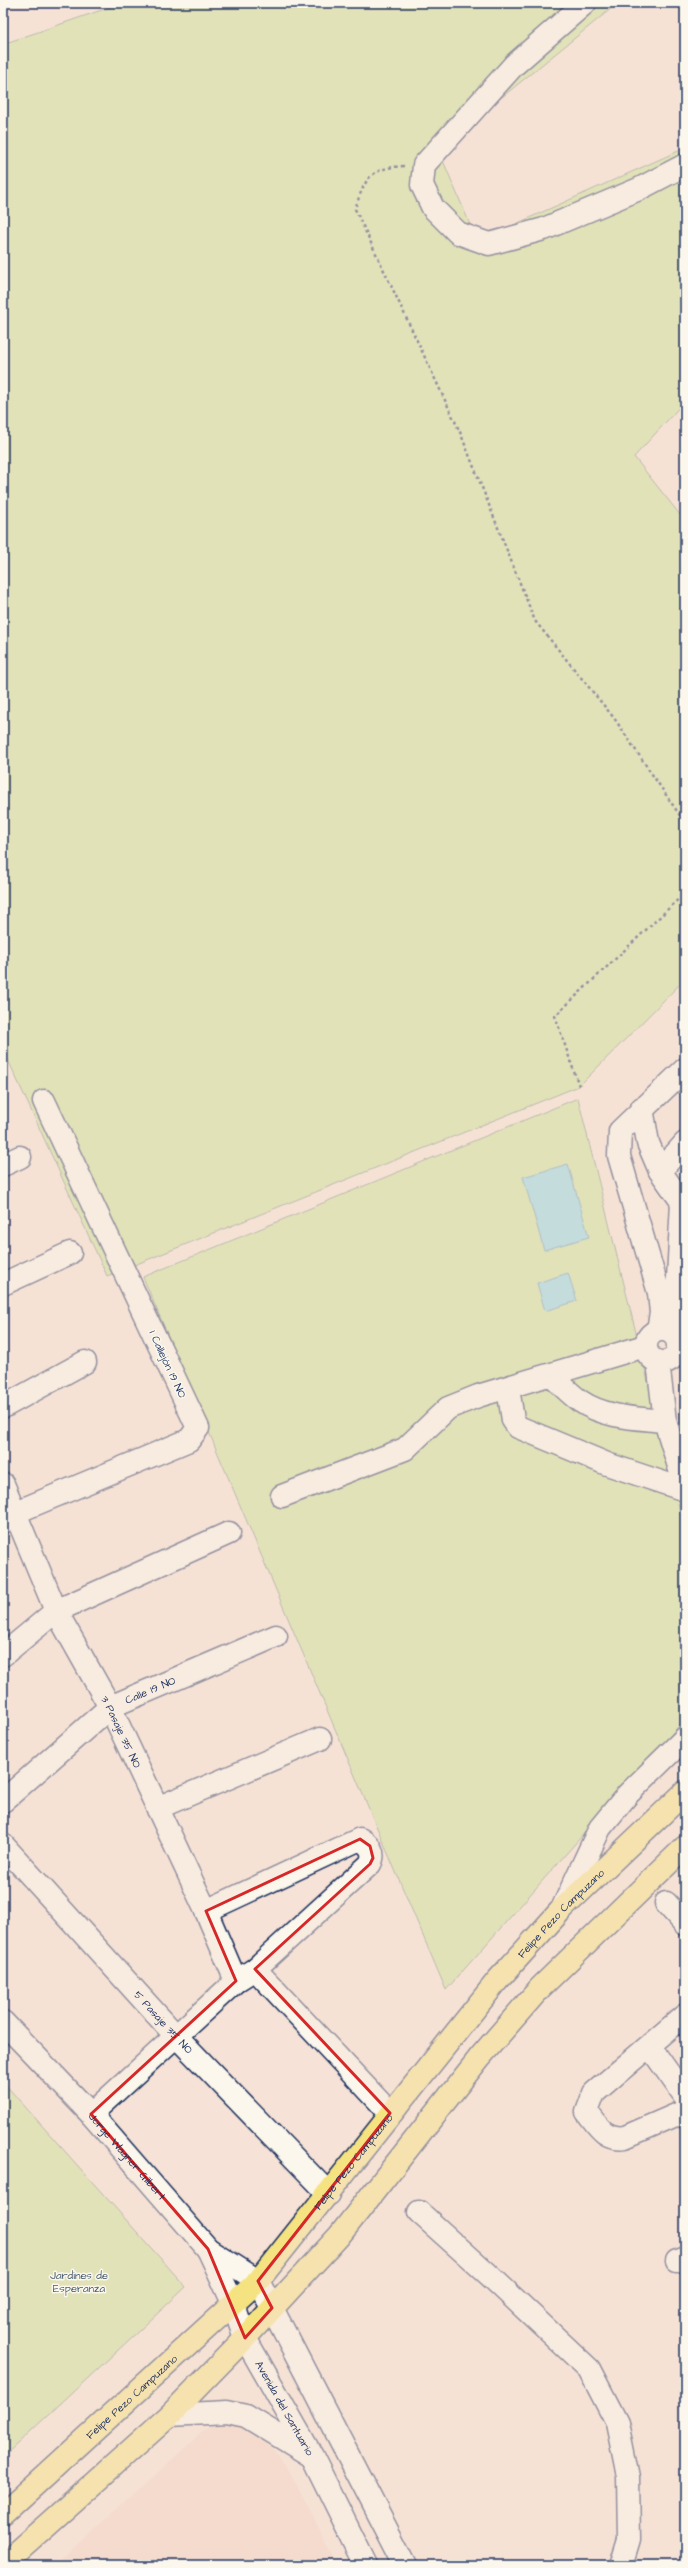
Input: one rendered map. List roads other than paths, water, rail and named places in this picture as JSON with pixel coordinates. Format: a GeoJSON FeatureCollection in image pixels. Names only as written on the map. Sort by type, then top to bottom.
{"type":"FeatureCollection","features":[{"type":"Feature","properties":{"kind":"main road","name":"Felipe Pezo Campuzano"},"geometry":{"type":"LineString","coordinates":[[3,2514],[258,2282],[329,2194],[390,2113],[496,1981],[562,1909],[685,1792]]}},
{"type":"Feature","properties":{"kind":"main road"},"geometry":{"type":"LineString","coordinates":[[3,2564],[170,2415],[245,2338],[344,2231],[480,2057],[540,1988],[685,1847]]}},
{"type":"Feature","properties":{"kind":"street"},"geometry":{"type":"LineString","coordinates":[[586,3],[514,65],[424,164],[422,185],[433,208],[458,233],[489,244],[544,229],[639,189],[685,164]]}},
{"type":"Feature","properties":{"kind":"street"},"geometry":{"type":"LineString","coordinates":[[685,1069],[642,1108],[620,1131],[619,1156],[659,1293],[666,1349],[665,1421],[685,1486]]}},
{"type":"Feature","properties":{"kind":"street","name":"1 Callejón 19 NO"},"geometry":{"type":"LineString","coordinates":[[9,1518],[189,1440],[198,1428],[44,1101]]}},
{"type":"Feature","properties":{"kind":"street"},"geometry":{"type":"LineString","coordinates":[[642,1108],[648,1143],[660,1171],[683,1200],[680,1299],[666,1349]]}},
{"type":"Feature","properties":{"kind":"street"},"geometry":{"type":"LineString","coordinates":[[660,1171],[685,1143]]}},
{"type":"Feature","properties":{"kind":"street"},"geometry":{"type":"LineString","coordinates":[[3,1284],[70,1253]]}},
{"type":"Feature","properties":{"kind":"street"},"geometry":{"type":"LineString","coordinates":[[282,1496],[405,1449],[435,1423],[448,1408],[550,1375],[666,1349]]}},
{"type":"Feature","properties":{"kind":"street"},"geometry":{"type":"LineString","coordinates":[[3,1407],[85,1362]]}},
{"type":"Feature","properties":{"kind":"street"},"geometry":{"type":"LineString","coordinates":[[550,1375],[581,1402],[598,1409],[617,1416],[665,1421]]}},
{"type":"Feature","properties":{"kind":"street"},"geometry":{"type":"LineString","coordinates":[[508,1388],[513,1420],[518,1427],[607,1464],[685,1490]]}},
{"type":"Feature","properties":{"kind":"street","name":"3 Pasaje 35 NO"},"geometry":{"type":"LineString","coordinates":[[3,1484],[9,1518],[56,1611],[110,1707],[206,1911],[236,1981]]}},
{"type":"Feature","properties":{"kind":"street"},"geometry":{"type":"LineString","coordinates":[[3,1655],[56,1611],[229,1532]]}},
{"type":"Feature","properties":{"kind":"street","name":"Calle 19 NO"},"geometry":{"type":"LineString","coordinates":[[3,1801],[110,1707],[276,1636]]}},
{"type":"Feature","properties":{"kind":"street"},"geometry":{"type":"LineString","coordinates":[[562,1909],[600,1828],[628,1794],[685,1738]]}},
{"type":"Feature","properties":{"kind":"street"},"geometry":{"type":"LineString","coordinates":[[157,1808],[320,1739]]}},
{"type":"Feature","properties":{"kind":"street"},"geometry":{"type":"LineString","coordinates":[[91,2114],[236,1981],[255,1969],[370,1864],[373,1858],[370,1846],[360,1839],[206,1911]]}},
{"type":"Feature","properties":{"kind":"street","name":"5 Pasaje 35 NO"},"geometry":{"type":"LineString","coordinates":[[3,1845],[176,2036],[329,2194]]}},
{"type":"Feature","properties":{"kind":"street"},"geometry":{"type":"LineString","coordinates":[[666,1903],[685,1924]]}},
{"type":"Feature","properties":{"kind":"street"},"geometry":{"type":"LineString","coordinates":[[255,1969],[390,2113]]}},
{"type":"Feature","properties":{"kind":"street"},"geometry":{"type":"LineString","coordinates":[[685,2015],[650,2047],[594,2092],[587,2112],[604,2134],[615,2138],[625,2137],[685,2111]]}},
{"type":"Feature","properties":{"kind":"street","name":"Jorge Wagner Gilbert"},"geometry":{"type":"LineString","coordinates":[[3,2022],[91,2114],[208,2249],[258,2282]]}},
{"type":"Feature","properties":{"kind":"street"},"geometry":{"type":"LineString","coordinates":[[650,2047],[685,2096]]}},
{"type":"Feature","properties":{"kind":"street"},"geometry":{"type":"LineString","coordinates":[[418,2212],[488,2274],[589,2369],[617,2423],[628,2477],[629,2539],[622,2565]]}},
{"type":"Feature","properties":{"kind":"street","name":"Avenida del Santuario"},"geometry":{"type":"LineString","coordinates":[[208,2249],[234,2305],[245,2338],[312,2456],[366,2565]]}},
{"type":"Feature","properties":{"kind":"street"},"geometry":{"type":"LineString","coordinates":[[258,2282],[405,2565]]}},
{"type":"Feature","properties":{"kind":"street"},"geometry":{"type":"LineString","coordinates":[[170,2415],[227,2412],[246,2416],[312,2456]]}},
{"type":"Feature","properties":{"kind":"water"},"geometry":{"type":"Polygon","coordinates":[[[568,1164],[589,1237],[544,1250],[523,1177],[568,1164]]]}},
{"type":"Feature","properties":{"kind":"water"},"geometry":{"type":"Polygon","coordinates":[[[568,1273],[577,1301],[545,1311],[537,1283],[568,1273]]]}},
{"type":"Feature","properties":{"kind":"park label","name":"Jardines de Esperanza"},"geometry":{"type":"Point","coordinates":[79,2281]}}]}
